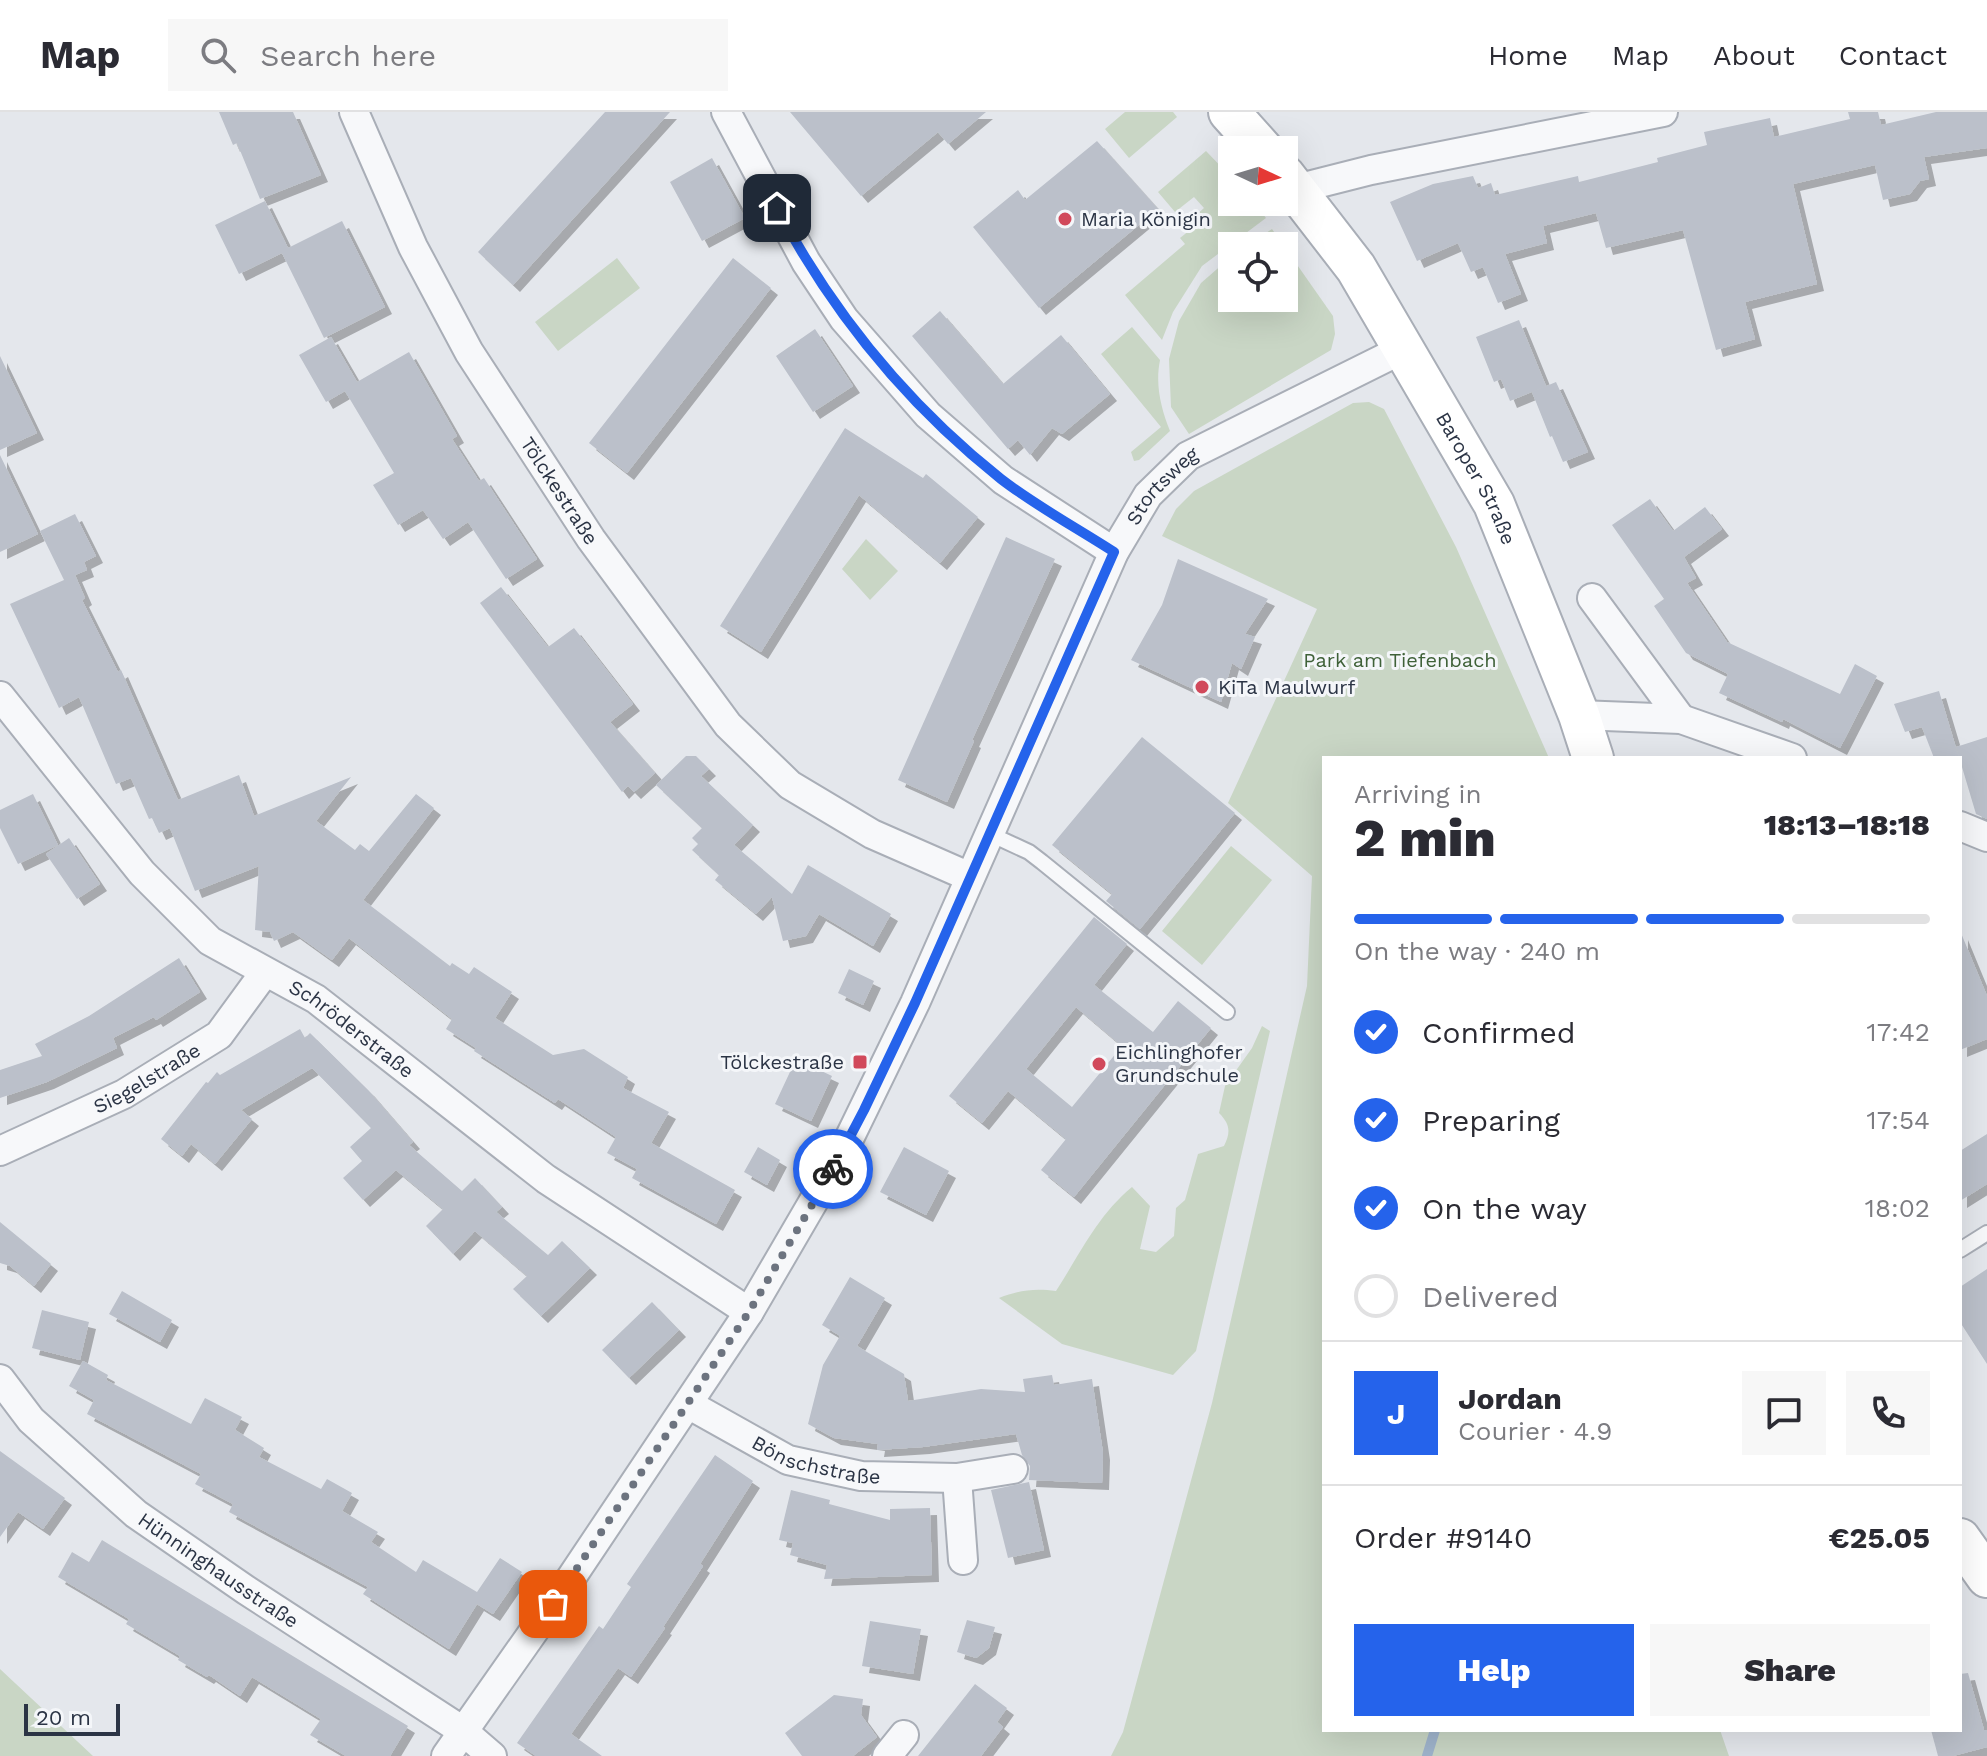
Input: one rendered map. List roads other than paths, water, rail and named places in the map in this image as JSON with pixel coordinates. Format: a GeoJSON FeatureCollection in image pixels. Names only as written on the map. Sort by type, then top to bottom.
{"type":"FeatureCollection","features":[{"type":"Feature","properties":{"kind":"main road"},"geometry":{"type":"LineString","coordinates":[[1229,112],[1250,136]]}},
{"type":"Feature","properties":{"kind":"main road","name":"Baroper Straße"},"geometry":{"type":"LineString","coordinates":[[1298,192],[1356,268],[1494,504],[1579,715],[1592,756]]}},
{"type":"Feature","properties":{"kind":"main road"},"geometry":{"type":"LineString","coordinates":[[1962,1542],[1987,1577]]}},
{"type":"Feature","properties":{"kind":"street","name":"Tölckestraße"},"geometry":{"type":"LineString","coordinates":[[354,112],[413,247],[469,352],[591,539],[728,725],[790,785],[872,834],[970,877]]}},
{"type":"Feature","properties":{"kind":"street"},"geometry":{"type":"LineString","coordinates":[[726,112],[806,262],[844,319],[928,415],[1003,480],[1114,552]]}},
{"type":"Feature","properties":{"kind":"street"},"geometry":{"type":"LineString","coordinates":[[1298,181],[1371,170],[1663,112]]}},
{"type":"Feature","properties":{"kind":"street","name":"Stortsweg"},"geometry":{"type":"LineString","coordinates":[[446,1756],[688,1404],[749,1312],[806,1217],[864,1110],[1114,552],[1148,495],[1188,456],[1405,348]]}},
{"type":"Feature","properties":{"kind":"street"},"geometry":{"type":"LineString","coordinates":[[1592,598],[1681,719]]}},
{"type":"Feature","properties":{"kind":"street","name":"Schröderstraße"},"geometry":{"type":"LineString","coordinates":[[0,696],[142,873],[210,941],[316,999],[546,1179],[749,1312]]}},
{"type":"Feature","properties":{"kind":"street"},"geometry":{"type":"LineString","coordinates":[[1579,715],[1681,719],[1786,756]]}},
{"type":"Feature","properties":{"kind":"street"},"geometry":{"type":"LineString","coordinates":[[1962,827],[1987,837]]}},
{"type":"Feature","properties":{"kind":"street","name":"Siegelstraße"},"geometry":{"type":"LineString","coordinates":[[0,1151],[124,1094],[219,1035],[265,972]]}},
{"type":"Feature","properties":{"kind":"street","name":"Hünninghausstraße"},"geometry":{"type":"LineString","coordinates":[[0,1379],[31,1420],[136,1514],[246,1590],[463,1731]]}},
{"type":"Feature","properties":{"kind":"street","name":"Bönschstraße"},"geometry":{"type":"LineString","coordinates":[[688,1404],[788,1460],[861,1476],[957,1478],[1013,1469]]}},
{"type":"Feature","properties":{"kind":"street"},"geometry":{"type":"LineString","coordinates":[[957,1478],[963,1560]]}},
{"type":"Feature","properties":{"kind":"street"},"geometry":{"type":"LineString","coordinates":[[463,1731],[492,1756]]}},
{"type":"Feature","properties":{"kind":"lane"},"geometry":{"type":"LineString","coordinates":[[990,834],[1029,852],[1227,1012]]}},
{"type":"Feature","properties":{"kind":"lane"},"geometry":{"type":"LineString","coordinates":[[1962,1249],[1987,1233]]}},
{"type":"Feature","properties":{"kind":"waterway"},"geometry":{"type":"LineString","coordinates":[[1427,1756],[1434,1732]]}},
{"type":"Feature","properties":{"kind":"place","name":"Maria Königin"},"geometry":{"type":"Point","coordinates":[1065,219]}},
{"type":"Feature","properties":{"kind":"place","name":"KiTa Maulwurf"},"geometry":{"type":"Point","coordinates":[1202,687]}},
{"type":"Feature","properties":{"kind":"place","name":"Tölckestraße"},"geometry":{"type":"Point","coordinates":[860,1062]}},
{"type":"Feature","properties":{"kind":"place","name":"Eichlinghofer Grundschule"},"geometry":{"type":"Point","coordinates":[1099,1064]}},
{"type":"Feature","properties":{"kind":"park label","name":"Park am Tiefenbach"},"geometry":{"type":"Point","coordinates":[1400,660]}}]}
